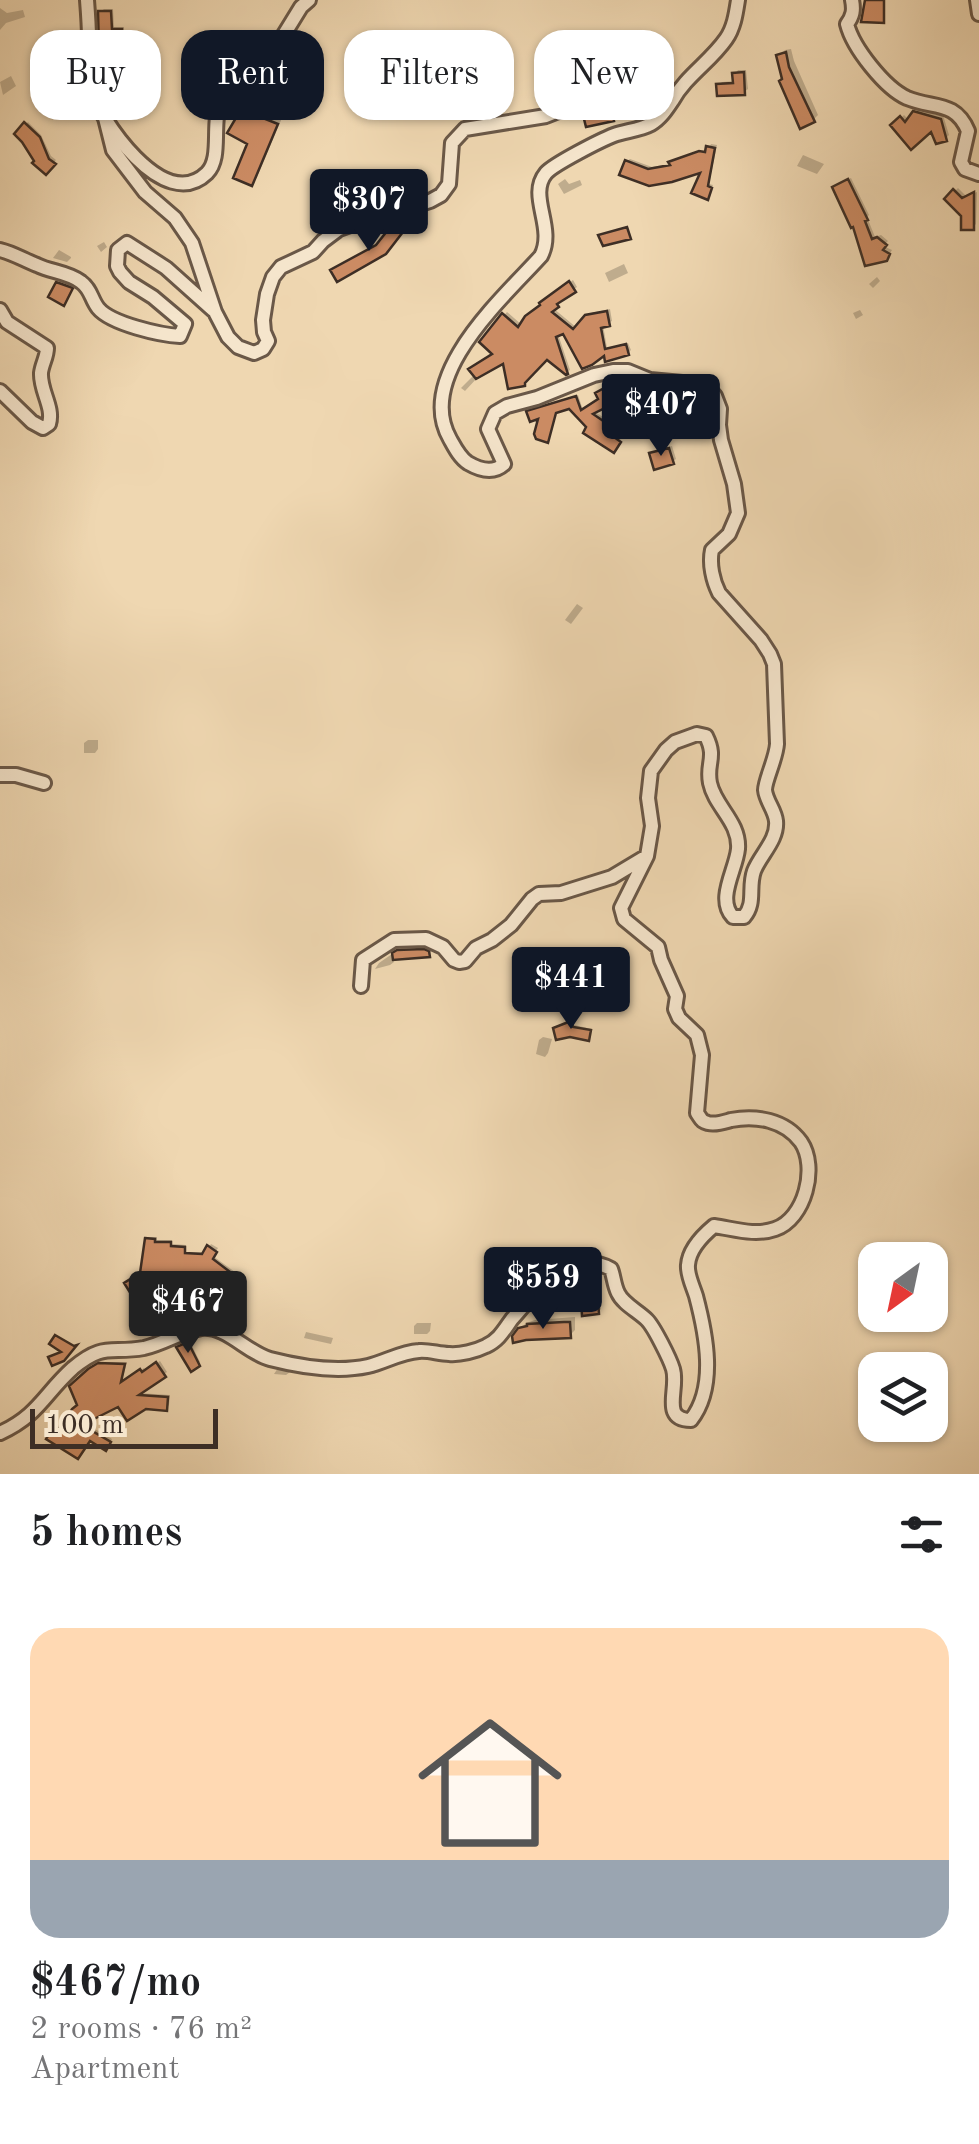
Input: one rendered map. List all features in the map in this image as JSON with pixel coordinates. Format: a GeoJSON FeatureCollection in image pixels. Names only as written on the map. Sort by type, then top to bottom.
{"type":"FeatureCollection","features":[{"type":"Feature","properties":{"kind":"street"},"geometry":{"type":"LineString","coordinates":[[87,0],[89,30]]}},
{"type":"Feature","properties":{"kind":"street"},"geometry":{"type":"LineString","coordinates":[[106,120],[127,150],[152,171],[175,182],[196,180],[209,171],[213,162],[217,110],[222,100],[278,46],[302,6],[310,0]]}},
{"type":"Feature","properties":{"kind":"street"},"geometry":{"type":"LineString","coordinates":[[674,98],[726,39],[738,0]]}},
{"type":"Feature","properties":{"kind":"street"},"geometry":{"type":"LineString","coordinates":[[852,0],[852,17],[846,24],[862,57],[897,93],[917,102],[943,105],[958,116],[968,131],[961,162],[965,169],[979,174]]}},
{"type":"Feature","properties":{"kind":"street"},"geometry":{"type":"LineString","coordinates":[[977,0],[979,14]]}},
{"type":"Feature","properties":{"kind":"street"},"geometry":{"type":"LineString","coordinates":[[106,120],[113,150],[145,192],[176,218],[192,242],[215,312],[228,337],[238,347],[254,353],[268,341],[263,320],[273,277],[281,267],[313,252],[339,229],[377,212],[402,210],[440,195],[449,184],[452,143],[464,128],[534,118]]}},
{"type":"Feature","properties":{"kind":"street"},"geometry":{"type":"LineString","coordinates":[[0,1433],[35,1411],[74,1368],[100,1351],[146,1348],[207,1328],[226,1334],[266,1358],[329,1369],[366,1366],[419,1350],[450,1354],[480,1349],[491,1344],[555,1274],[593,1264],[611,1270],[618,1296],[656,1332],[673,1369],[672,1407],[676,1416],[691,1420],[702,1403],[706,1365],[701,1321],[687,1270],[694,1246],[714,1226],[752,1233],[781,1227],[803,1199],[808,1164],[798,1138],[763,1118],[712,1124],[702,1121],[698,1114],[697,1035],[679,1018],[675,1009],[677,996],[658,948],[624,919],[621,908],[647,856],[652,826],[648,798],[652,772],[676,742],[697,734],[706,736],[712,750],[710,785],[738,840],[726,900],[733,918],[749,912],[754,872],[776,828],[766,790],[777,744],[774,664],[761,640],[720,593],[711,563],[712,550],[730,534],[738,514],[721,440],[720,409],[709,389],[693,384],[650,380],[628,371],[594,375],[507,406],[495,414],[488,429],[504,464],[492,471],[463,460],[447,434],[440,408],[456,358],[475,329],[546,246],[539,190],[547,172],[610,136],[657,120]]}},
{"type":"Feature","properties":{"kind":"street"},"geometry":{"type":"LineString","coordinates":[[0,250],[73,277],[88,288],[99,309],[118,320],[180,336],[185,324],[129,282],[116,266],[118,250],[128,243],[166,268],[215,312]]}},
{"type":"Feature","properties":{"kind":"street"},"geometry":{"type":"LineString","coordinates":[[0,310],[7,322],[47,348],[40,378],[52,417],[50,424],[44,428],[32,422],[0,392]]}},
{"type":"Feature","properties":{"kind":"street"},"geometry":{"type":"LineString","coordinates":[[0,775],[44,783]]}},
{"type":"Feature","properties":{"kind":"street"},"geometry":{"type":"LineString","coordinates":[[361,986],[364,960],[388,942],[426,939],[442,947],[454,960],[465,961],[476,948],[511,925],[539,894],[562,893],[612,877],[647,856]]}},
{"type":"Feature","properties":{"kind":"building"},"geometry":{"type":"Polygon","coordinates":[[[865,0],[884,0],[884,23],[861,22],[865,0]]]}},
{"type":"Feature","properties":{"kind":"building"},"geometry":{"type":"Polygon","coordinates":[[[98,11],[111,11],[112,29],[122,29],[122,30],[98,30],[98,11]]]}},
{"type":"Feature","properties":{"kind":"building"},"geometry":{"type":"Polygon","coordinates":[[[786,52],[815,122],[800,129],[779,81],[782,79],[776,55],[786,52]]]}},
{"type":"Feature","properties":{"kind":"building"},"geometry":{"type":"Polygon","coordinates":[[[744,72],[745,95],[717,96],[716,84],[733,83],[732,73],[744,72]]]}},
{"type":"Feature","properties":{"kind":"building"},"geometry":{"type":"Polygon","coordinates":[[[913,111],[941,119],[947,141],[936,144],[931,132],[911,150],[890,125],[900,116],[905,122],[913,111]]]}},
{"type":"Feature","properties":{"kind":"building"},"geometry":{"type":"Polygon","coordinates":[[[235,120],[268,120],[278,124],[252,186],[233,178],[247,144],[227,133],[235,120]]]}},
{"type":"Feature","properties":{"kind":"building"},"geometry":{"type":"Polygon","coordinates":[[[584,120],[614,121],[586,127],[584,120]]]}},
{"type":"Feature","properties":{"kind":"building"},"geometry":{"type":"Polygon","coordinates":[[[24,122],[40,137],[49,159],[56,164],[46,175],[32,163],[14,134],[24,122]]]}},
{"type":"Feature","properties":{"kind":"building"},"geometry":{"type":"Polygon","coordinates":[[[706,146],[715,148],[708,200],[691,193],[700,173],[649,186],[619,175],[625,160],[648,169],[705,152],[706,146]]]}},
{"type":"Feature","properties":{"kind":"building"},"geometry":{"type":"Polygon","coordinates":[[[848,179],[868,220],[865,221],[872,239],[877,237],[887,245],[883,250],[890,254],[887,261],[865,266],[853,227],[832,187],[848,179]]]}},
{"type":"Feature","properties":{"kind":"building"},"geometry":{"type":"Polygon","coordinates":[[[953,189],[962,198],[974,192],[974,230],[961,230],[961,216],[944,199],[953,189]]]}},
{"type":"Feature","properties":{"kind":"building"},"geometry":{"type":"Polygon","coordinates":[[[395,221],[406,228],[386,254],[337,282],[330,270],[376,245],[395,221]]]}},
{"type":"Feature","properties":{"kind":"building"},"geometry":{"type":"Polygon","coordinates":[[[627,227],[631,239],[603,246],[598,235],[627,227]]]}},
{"type":"Feature","properties":{"kind":"building"},"geometry":{"type":"Polygon","coordinates":[[[569,281],[576,292],[552,312],[573,329],[585,315],[607,311],[610,326],[601,328],[605,349],[626,344],[629,355],[605,362],[604,356],[582,369],[563,334],[556,337],[568,374],[547,360],[525,386],[508,389],[503,364],[476,379],[468,369],[492,354],[479,342],[502,313],[518,327],[539,303],[569,281]]]}},
{"type":"Feature","properties":{"kind":"building"},"geometry":{"type":"Polygon","coordinates":[[[56,282],[73,288],[64,306],[48,297],[56,282]]]}},
{"type":"Feature","properties":{"kind":"building"},"geometry":{"type":"Polygon","coordinates":[[[610,385],[613,391],[625,386],[629,396],[593,414],[615,429],[611,435],[621,442],[614,453],[583,433],[586,427],[569,409],[556,413],[548,443],[536,439],[538,419],[530,422],[526,411],[576,396],[581,410],[598,399],[595,393],[610,385]]]}},
{"type":"Feature","properties":{"kind":"building"},"geometry":{"type":"Polygon","coordinates":[[[669,448],[674,464],[654,470],[649,453],[669,448]]]}},
{"type":"Feature","properties":{"kind":"building"},"geometry":{"type":"Polygon","coordinates":[[[424,949],[430,957],[393,960],[392,953],[397,950],[424,949]]]}},
{"type":"Feature","properties":{"kind":"building"},"geometry":{"type":"Polygon","coordinates":[[[571,1021],[573,1027],[591,1030],[589,1041],[570,1037],[556,1040],[553,1028],[571,1021]]]}},
{"type":"Feature","properties":{"kind":"building"},"geometry":{"type":"Polygon","coordinates":[[[145,1238],[185,1247],[185,1253],[202,1254],[207,1245],[217,1252],[213,1259],[238,1278],[230,1290],[214,1278],[158,1273],[159,1277],[131,1294],[124,1283],[140,1273],[145,1238]]]}},
{"type":"Feature","properties":{"kind":"building"},"geometry":{"type":"Polygon","coordinates":[[[576,1281],[577,1286],[597,1285],[599,1314],[582,1316],[581,1297],[553,1305],[550,1293],[558,1286],[576,1281]]]}},
{"type":"Feature","properties":{"kind":"building"},"geometry":{"type":"Polygon","coordinates":[[[570,1322],[571,1338],[513,1343],[512,1336],[527,1324],[570,1322]]]}},
{"type":"Feature","properties":{"kind":"building"},"geometry":{"type":"Polygon","coordinates":[[[55,1335],[77,1345],[64,1361],[52,1366],[48,1357],[61,1352],[49,1344],[55,1335]]]}},
{"type":"Feature","properties":{"kind":"building"},"geometry":{"type":"Polygon","coordinates":[[[188,1342],[200,1366],[191,1372],[176,1347],[188,1342]]]}},
{"type":"Feature","properties":{"kind":"building"},"geometry":{"type":"Polygon","coordinates":[[[156,1362],[166,1377],[139,1395],[168,1397],[167,1411],[146,1409],[127,1421],[118,1407],[82,1425],[111,1442],[106,1451],[90,1441],[78,1459],[46,1439],[54,1426],[60,1430],[77,1405],[69,1386],[88,1369],[98,1363],[125,1364],[121,1382],[156,1362]]]}}]}
